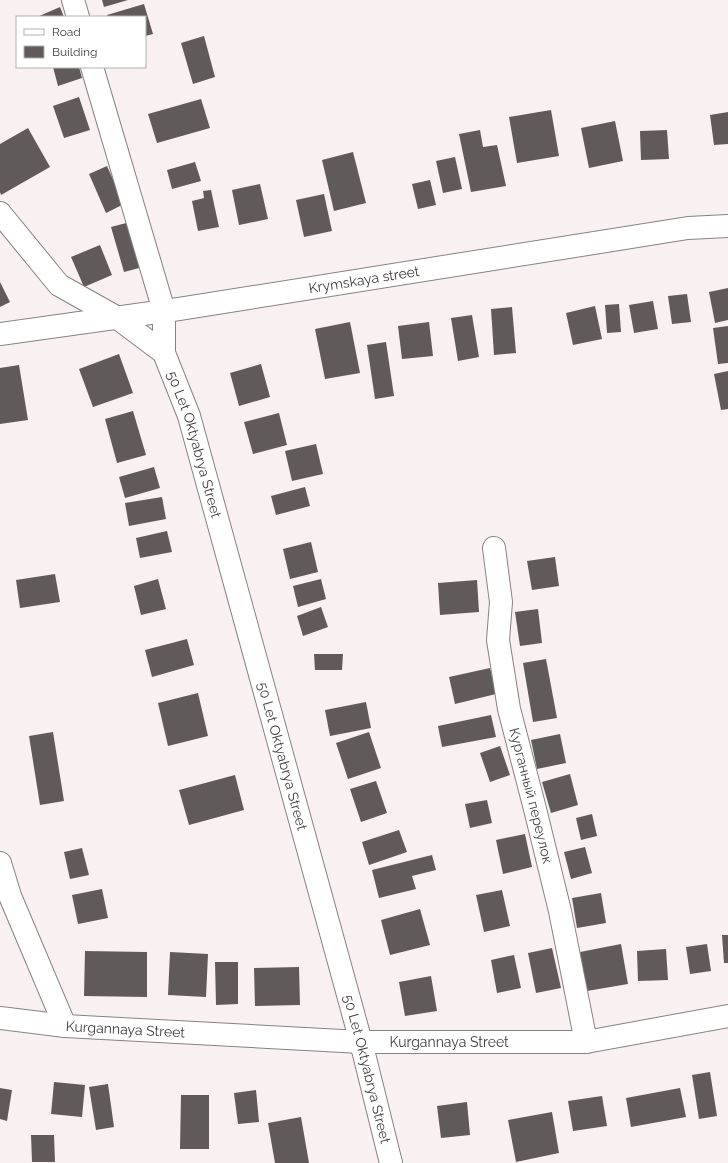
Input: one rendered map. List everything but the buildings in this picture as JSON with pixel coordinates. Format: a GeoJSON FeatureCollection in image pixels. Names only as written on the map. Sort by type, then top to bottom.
{"type":"FeatureCollection","features":[{"type":"Feature","properties":{"kind":"street"},"geometry":{"type":"LineString","coordinates":[[73,0],[78,16]]}},
{"type":"Feature","properties":{"kind":"street","name":"50 Let Oktyabrya Street"},"geometry":{"type":"LineString","coordinates":[[92,68],[164,310],[164,353],[189,416],[361,1042],[391,1163]]}},
{"type":"Feature","properties":{"kind":"street","name":"50 Let Oktyabrya Street"},"geometry":{"type":"LineString","coordinates":[[0,213],[59,285],[116,317],[164,353]]}},
{"type":"Feature","properties":{"kind":"street","name":"Krymskaya street"},"geometry":{"type":"LineString","coordinates":[[0,334],[164,310],[688,228],[728,226]]}},
{"type":"Feature","properties":{"kind":"street","name":"Курганный переулок"},"geometry":{"type":"LineString","coordinates":[[494,548],[501,602],[498,640],[509,709],[560,911],[586,1042]]}},
{"type":"Feature","properties":{"kind":"street"},"geometry":{"type":"LineString","coordinates":[[0,863],[10,896],[65,1026]]}},
{"type":"Feature","properties":{"kind":"street","name":"Kurgannaya Street"},"geometry":{"type":"LineString","coordinates":[[0,1018],[65,1026],[361,1042],[586,1042],[728,1016]]}}]}
